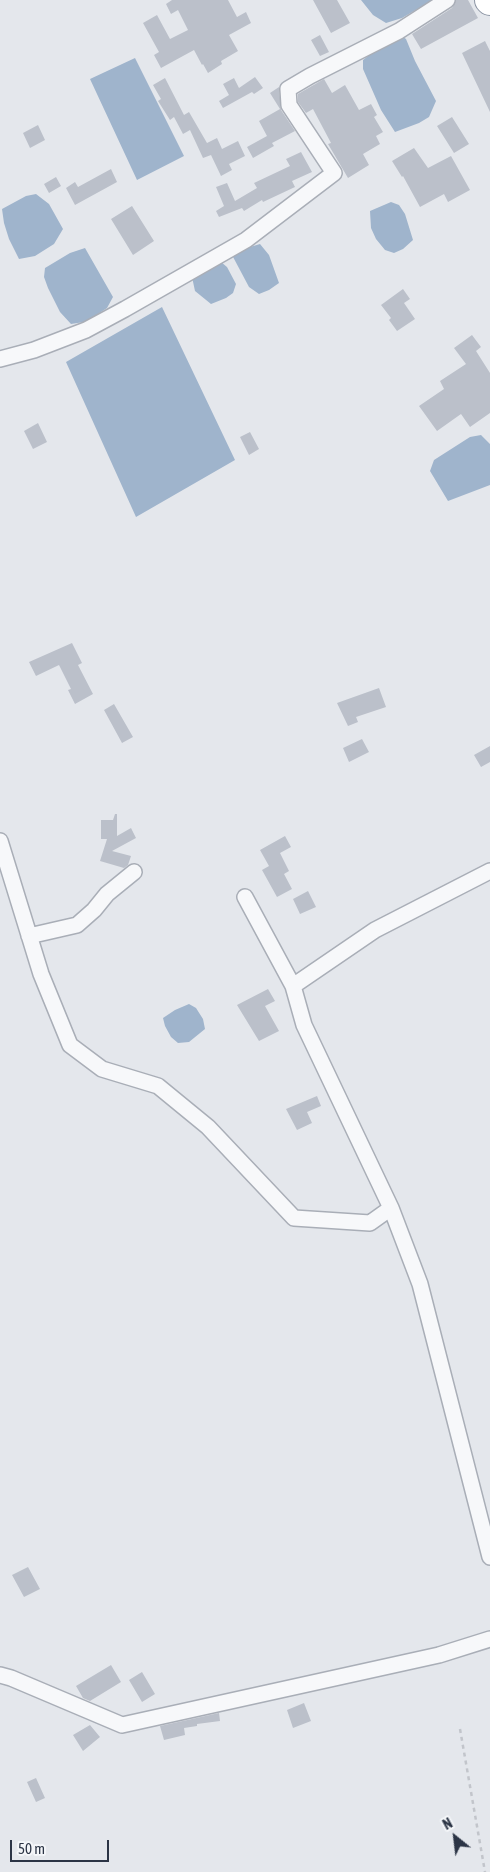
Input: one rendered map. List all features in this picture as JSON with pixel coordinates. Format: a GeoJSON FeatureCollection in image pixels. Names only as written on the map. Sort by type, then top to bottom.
{"type":"FeatureCollection","features":[{"type":"Feature","properties":{"kind":"street"},"geometry":{"type":"LineString","coordinates":[[0,359],[34,350],[86,330],[126,309],[246,240],[334,172],[288,105],[288,89],[399,31],[447,0]]}},
{"type":"Feature","properties":{"kind":"street"},"geometry":{"type":"LineString","coordinates":[[0,841],[41,974],[70,1045],[102,1069],[158,1086],[208,1127],[294,1218],[370,1223],[391,1208]]}},
{"type":"Feature","properties":{"kind":"street"},"geometry":{"type":"LineString","coordinates":[[292,986],[375,930],[490,871]]}},
{"type":"Feature","properties":{"kind":"street"},"geometry":{"type":"LineString","coordinates":[[29,936],[77,925],[94,910],[107,894],[134,872]]}},
{"type":"Feature","properties":{"kind":"street"},"geometry":{"type":"LineString","coordinates":[[245,897],[292,986],[304,1025],[391,1208],[420,1284],[490,1557]]}},
{"type":"Feature","properties":{"kind":"street"},"geometry":{"type":"LineString","coordinates":[[0,1675],[122,1726],[439,1655],[490,1639]]}},
{"type":"Feature","properties":{"kind":"path"},"geometry":{"type":"LineString","coordinates":[[460,1729],[486,1872]]}},
{"type":"Feature","properties":{"kind":"water"},"geometry":{"type":"Polygon","coordinates":[[[361,0],[433,0],[402,18],[386,23],[373,15],[361,0]]]}},
{"type":"Feature","properties":{"kind":"water"},"geometry":{"type":"Polygon","coordinates":[[[402,36],[406,39],[436,101],[429,117],[395,132],[381,110],[363,69],[363,60],[377,49],[402,36]]]}},
{"type":"Feature","properties":{"kind":"water"},"geometry":{"type":"Polygon","coordinates":[[[135,58],[184,156],[137,180],[90,79],[135,58]]]}},
{"type":"Feature","properties":{"kind":"water"},"geometry":{"type":"Polygon","coordinates":[[[36,194],[49,204],[63,229],[54,244],[35,256],[19,259],[9,239],[2,209],[26,196],[36,194]]]}},
{"type":"Feature","properties":{"kind":"water"},"geometry":{"type":"Polygon","coordinates":[[[391,202],[399,205],[405,214],[413,240],[403,249],[394,253],[385,250],[376,239],[371,228],[370,211],[391,202]]]}},
{"type":"Feature","properties":{"kind":"water"},"geometry":{"type":"Polygon","coordinates":[[[260,244],[269,255],[279,283],[259,294],[249,287],[232,255],[260,244]]]}},
{"type":"Feature","properties":{"kind":"water"},"geometry":{"type":"Polygon","coordinates":[[[85,248],[113,297],[107,308],[98,314],[84,322],[71,324],[60,312],[48,288],[44,277],[45,268],[70,253],[85,248]]]}},
{"type":"Feature","properties":{"kind":"water"},"geometry":{"type":"Polygon","coordinates":[[[221,262],[227,267],[236,284],[233,293],[211,304],[195,291],[192,277],[221,262]]]}},
{"type":"Feature","properties":{"kind":"water"},"geometry":{"type":"Polygon","coordinates":[[[162,307],[235,460],[136,517],[66,362],[162,307]]]}},
{"type":"Feature","properties":{"kind":"water"},"geometry":{"type":"Polygon","coordinates":[[[481,435],[490,444],[490,485],[448,501],[430,471],[434,460],[470,437],[481,435]]]}},
{"type":"Feature","properties":{"kind":"water"},"geometry":{"type":"Polygon","coordinates":[[[189,1004],[196,1008],[203,1019],[205,1029],[189,1042],[178,1043],[171,1037],[163,1018],[189,1004]]]}},
{"type":"Feature","properties":{"kind":"building"},"geometry":{"type":"Polygon","coordinates":[[[172,0],[228,0],[237,17],[246,12],[251,23],[229,35],[238,51],[221,61],[222,64],[208,73],[194,50],[161,68],[154,55],[159,52],[143,23],[157,15],[170,39],[188,30],[178,10],[171,14],[166,4],[172,0]]]}},
{"type":"Feature","properties":{"kind":"building"},"geometry":{"type":"Polygon","coordinates":[[[313,0],[337,0],[350,23],[331,33],[313,0]]]}},
{"type":"Feature","properties":{"kind":"building"},"geometry":{"type":"Polygon","coordinates":[[[456,0],[468,0],[478,18],[421,49],[412,34],[452,8],[456,0]]]}},
{"type":"Feature","properties":{"kind":"building"},"geometry":{"type":"Polygon","coordinates":[[[320,35],[329,52],[320,56],[311,40],[320,35]]]}},
{"type":"Feature","properties":{"kind":"building"},"geometry":{"type":"Polygon","coordinates":[[[485,41],[490,51],[490,112],[462,53],[485,41]]]}},
{"type":"Feature","properties":{"kind":"building"},"geometry":{"type":"Polygon","coordinates":[[[255,77],[263,88],[223,108],[219,101],[229,95],[223,84],[234,78],[239,88],[255,77]]]}},
{"type":"Feature","properties":{"kind":"building"},"geometry":{"type":"Polygon","coordinates":[[[165,78],[184,115],[189,112],[207,143],[217,138],[222,149],[238,141],[245,156],[229,164],[232,170],[221,176],[211,155],[203,158],[190,130],[183,134],[174,117],[170,120],[158,101],[161,99],[153,85],[165,78]]]}},
{"type":"Feature","properties":{"kind":"building"},"geometry":{"type":"Polygon","coordinates":[[[324,79],[332,93],[345,85],[359,110],[371,104],[377,115],[374,117],[383,132],[376,136],[380,144],[363,154],[369,165],[348,178],[328,144],[331,143],[313,109],[306,113],[298,102],[298,94],[324,79]]]}},
{"type":"Feature","properties":{"kind":"building"},"geometry":{"type":"Polygon","coordinates":[[[279,87],[281,110],[295,131],[272,143],[274,146],[253,158],[247,147],[267,136],[259,121],[280,109],[270,93],[279,87]]]}},
{"type":"Feature","properties":{"kind":"building"},"geometry":{"type":"Polygon","coordinates":[[[452,117],[469,144],[454,153],[437,126],[452,117]]]}},
{"type":"Feature","properties":{"kind":"building"},"geometry":{"type":"Polygon","coordinates":[[[38,125],[45,140],[30,148],[23,133],[38,125]]]}},
{"type":"Feature","properties":{"kind":"building"},"geometry":{"type":"Polygon","coordinates":[[[414,148],[428,168],[451,156],[470,190],[448,202],[444,194],[420,207],[403,176],[392,161],[414,148]]]}},
{"type":"Feature","properties":{"kind":"building"},"geometry":{"type":"Polygon","coordinates":[[[301,152],[312,172],[292,181],[295,187],[263,202],[262,200],[244,211],[242,208],[219,217],[216,211],[224,206],[216,187],[227,183],[235,201],[257,188],[254,183],[290,166],[286,159],[301,152]]]}},
{"type":"Feature","properties":{"kind":"building"},"geometry":{"type":"Polygon","coordinates":[[[111,169],[117,182],[75,205],[66,188],[75,182],[78,187],[111,169]]]}},
{"type":"Feature","properties":{"kind":"building"},"geometry":{"type":"Polygon","coordinates":[[[56,177],[61,186],[49,193],[44,184],[56,177]]]}},
{"type":"Feature","properties":{"kind":"building"},"geometry":{"type":"Polygon","coordinates":[[[132,206],[154,241],[133,255],[111,219],[132,206]]]}},
{"type":"Feature","properties":{"kind":"building"},"geometry":{"type":"Polygon","coordinates":[[[403,289],[410,299],[404,303],[415,319],[397,331],[389,320],[391,318],[381,305],[403,289]]]}},
{"type":"Feature","properties":{"kind":"building"},"geometry":{"type":"Polygon","coordinates":[[[472,335],[481,347],[476,351],[490,373],[490,413],[470,427],[461,414],[437,431],[419,406],[444,389],[440,381],[466,364],[454,348],[472,335]]]}},
{"type":"Feature","properties":{"kind":"building"},"geometry":{"type":"Polygon","coordinates":[[[38,423],[47,442],[33,449],[24,431],[38,423]]]}},
{"type":"Feature","properties":{"kind":"building"},"geometry":{"type":"Polygon","coordinates":[[[250,432],[259,449],[249,455],[240,437],[250,432]]]}},
{"type":"Feature","properties":{"kind":"building"},"geometry":{"type":"Polygon","coordinates":[[[72,643],[82,663],[78,665],[93,694],[75,704],[68,690],[71,689],[59,665],[36,676],[29,662],[72,643]]]}},
{"type":"Feature","properties":{"kind":"building"},"geometry":{"type":"Polygon","coordinates":[[[379,688],[386,707],[356,717],[358,722],[348,726],[337,703],[379,688]]]}},
{"type":"Feature","properties":{"kind":"building"},"geometry":{"type":"Polygon","coordinates":[[[114,704],[133,737],[122,743],[104,710],[114,704]]]}},
{"type":"Feature","properties":{"kind":"building"},"geometry":{"type":"Polygon","coordinates":[[[362,739],[369,752],[349,762],[343,748],[362,739]]]}},
{"type":"Feature","properties":{"kind":"building"},"geometry":{"type":"Polygon","coordinates":[[[490,746],[490,762],[481,767],[474,755],[490,746]]]}},
{"type":"Feature","properties":{"kind":"building"},"geometry":{"type":"Polygon","coordinates":[[[115,814],[117,814],[117,836],[131,828],[136,838],[112,851],[131,856],[128,865],[124,868],[100,861],[107,839],[101,839],[101,820],[113,820],[115,814]]]}},
{"type":"Feature","properties":{"kind":"building"},"geometry":{"type":"Polygon","coordinates":[[[285,836],[291,847],[280,853],[289,871],[284,874],[292,889],[277,897],[262,870],[269,866],[260,850],[285,836]]]}},
{"type":"Feature","properties":{"kind":"building"},"geometry":{"type":"Polygon","coordinates":[[[308,891],[316,907],[300,914],[293,899],[308,891]]]}},
{"type":"Feature","properties":{"kind":"building"},"geometry":{"type":"Polygon","coordinates":[[[268,989],[275,1001],[265,1006],[279,1031],[259,1041],[237,1005],[268,989]]]}},
{"type":"Feature","properties":{"kind":"building"},"geometry":{"type":"Polygon","coordinates":[[[317,1096],[321,1106],[307,1112],[312,1123],[297,1130],[286,1109],[317,1096]]]}},
{"type":"Feature","properties":{"kind":"building"},"geometry":{"type":"Polygon","coordinates":[[[28,1567],[40,1589],[24,1597],[12,1575],[28,1567]]]}},
{"type":"Feature","properties":{"kind":"building"},"geometry":{"type":"Polygon","coordinates":[[[111,1665],[121,1682],[90,1701],[83,1698],[76,1686],[111,1665]]]}},
{"type":"Feature","properties":{"kind":"building"},"geometry":{"type":"Polygon","coordinates":[[[142,1672],[155,1694],[142,1702],[129,1680],[142,1672]]]}},
{"type":"Feature","properties":{"kind":"building"},"geometry":{"type":"Polygon","coordinates":[[[304,1703],[311,1721],[293,1728],[287,1710],[304,1703]]]}},
{"type":"Feature","properties":{"kind":"building"},"geometry":{"type":"Polygon","coordinates":[[[219,1713],[220,1721],[184,1728],[185,1735],[164,1740],[160,1726],[219,1713]]]}},
{"type":"Feature","properties":{"kind":"building"},"geometry":{"type":"Polygon","coordinates":[[[90,1725],[100,1737],[83,1751],[73,1735],[90,1725]]]}},
{"type":"Feature","properties":{"kind":"building"},"geometry":{"type":"Polygon","coordinates":[[[36,1778],[45,1798],[36,1802],[27,1782],[36,1778]]]}}]}
